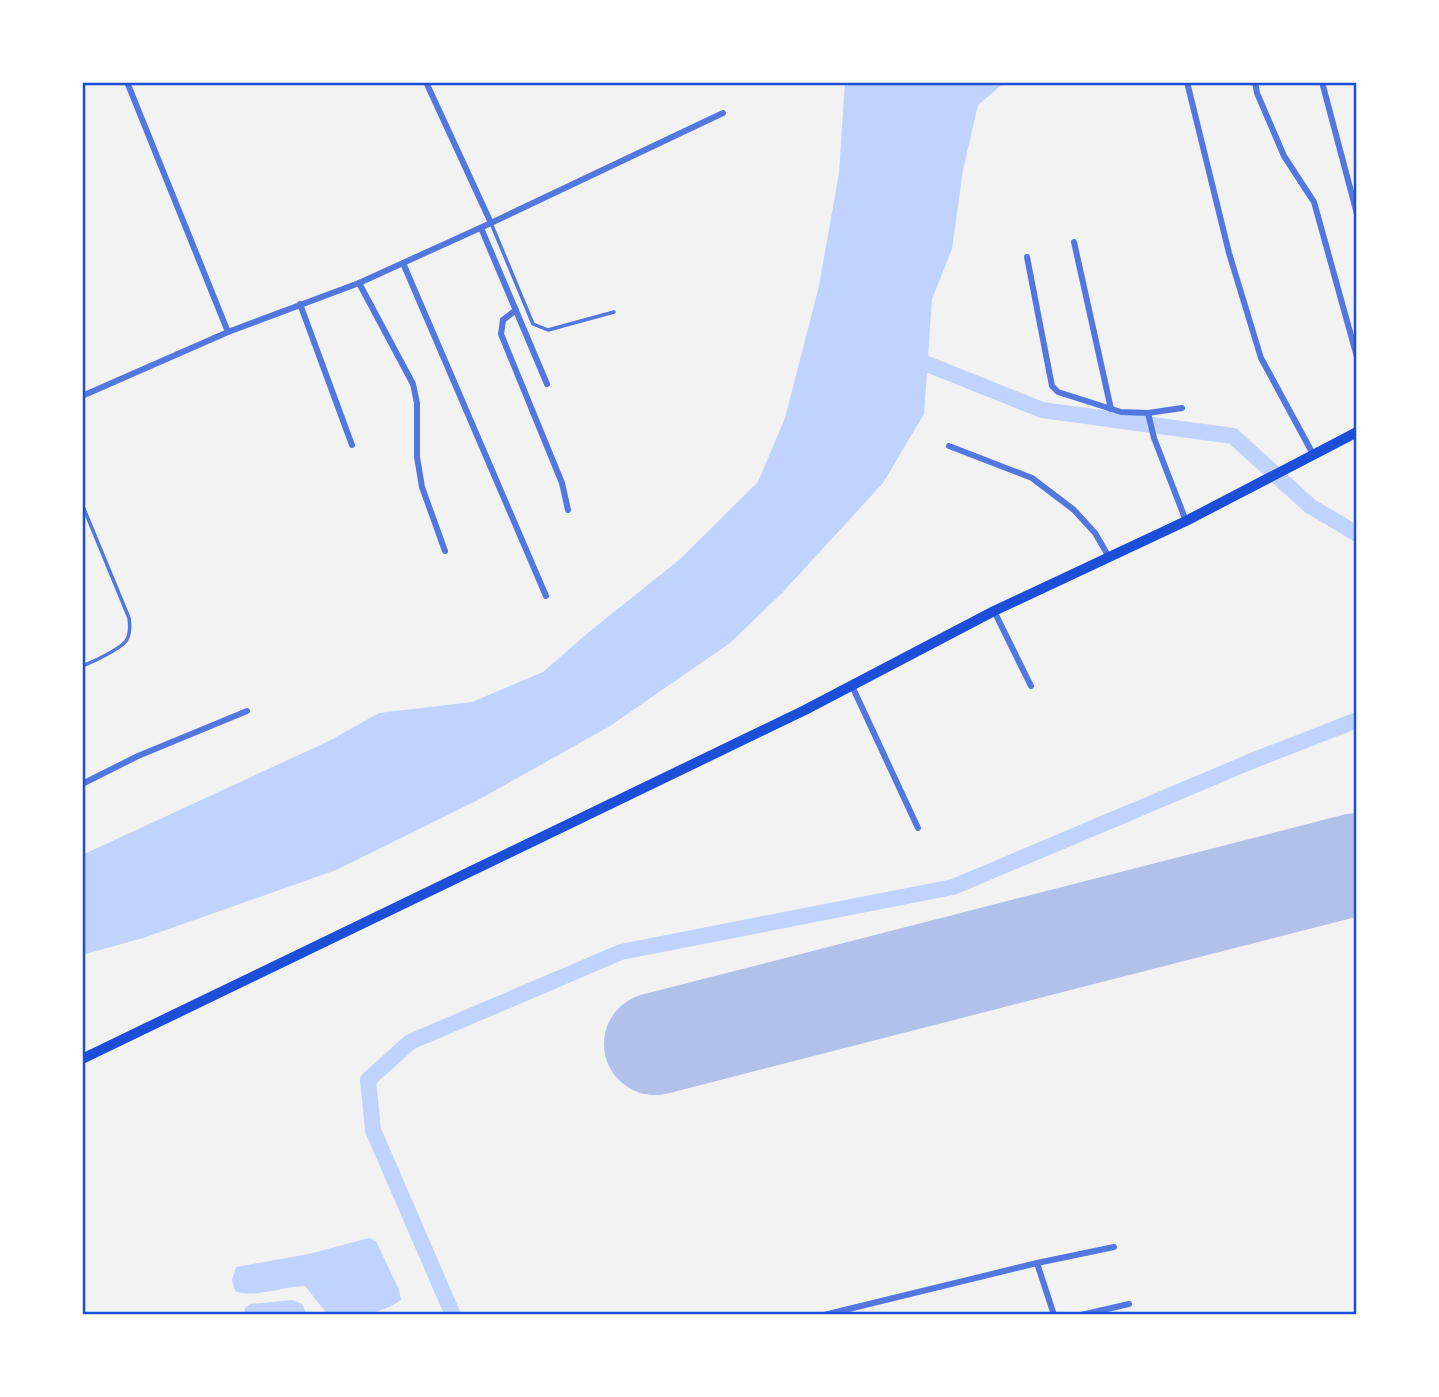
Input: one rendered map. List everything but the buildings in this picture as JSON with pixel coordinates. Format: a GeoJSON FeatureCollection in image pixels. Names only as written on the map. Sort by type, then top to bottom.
{"type":"FeatureCollection","features":[{"type":"Feature","properties":{"kind":"main road"},"geometry":{"type":"LineString","coordinates":[[82,1059],[852,686],[994,611],[1185,521],[1357,432]]}},
{"type":"Feature","properties":{"kind":"street"},"geometry":{"type":"LineString","coordinates":[[127,82],[228,332]]}},
{"type":"Feature","properties":{"kind":"street"},"geometry":{"type":"LineString","coordinates":[[426,82],[491,223]]}},
{"type":"Feature","properties":{"kind":"street"},"geometry":{"type":"LineString","coordinates":[[1187,82],[1229,253],[1261,358],[1310,456]]}},
{"type":"Feature","properties":{"kind":"street"},"geometry":{"type":"LineString","coordinates":[[1255,82],[1257,93],[1284,156],[1314,202],[1357,357]]}},
{"type":"Feature","properties":{"kind":"street"},"geometry":{"type":"LineString","coordinates":[[1322,82],[1357,214]]}},
{"type":"Feature","properties":{"kind":"street"},"geometry":{"type":"LineString","coordinates":[[82,396],[228,332],[359,283],[723,113]]}},
{"type":"Feature","properties":{"kind":"street"},"geometry":{"type":"LineString","coordinates":[[481,228],[547,384]]}},
{"type":"Feature","properties":{"kind":"street"},"geometry":{"type":"LineString","coordinates":[[1074,242],[1111,409]]}},
{"type":"Feature","properties":{"kind":"street"},"geometry":{"type":"LineString","coordinates":[[1027,257],[1052,386],[1058,391],[1133,415],[1182,408]]}},
{"type":"Feature","properties":{"kind":"street"},"geometry":{"type":"LineString","coordinates":[[403,263],[545,596]]}},
{"type":"Feature","properties":{"kind":"street"},"geometry":{"type":"LineString","coordinates":[[359,283],[413,384],[417,403],[417,457],[422,487],[445,551]]}},
{"type":"Feature","properties":{"kind":"street"},"geometry":{"type":"LineString","coordinates":[[300,304],[352,445]]}},
{"type":"Feature","properties":{"kind":"street"},"geometry":{"type":"LineString","coordinates":[[516,310],[503,320],[501,334],[562,483],[568,510]]}},
{"type":"Feature","properties":{"kind":"street"},"geometry":{"type":"LineString","coordinates":[[1148,413],[1154,438],[1185,521]]}},
{"type":"Feature","properties":{"kind":"street"},"geometry":{"type":"LineString","coordinates":[[949,446],[1032,478],[1074,510],[1095,533],[1109,557]]}},
{"type":"Feature","properties":{"kind":"street"},"geometry":{"type":"LineString","coordinates":[[994,611],[1031,686]]}},
{"type":"Feature","properties":{"kind":"street"},"geometry":{"type":"LineString","coordinates":[[852,686],[918,828]]}},
{"type":"Feature","properties":{"kind":"street"},"geometry":{"type":"LineString","coordinates":[[82,785],[138,756],[247,711]]}},
{"type":"Feature","properties":{"kind":"street"},"geometry":{"type":"LineString","coordinates":[[824,1315],[1114,1247]]}},
{"type":"Feature","properties":{"kind":"street"},"geometry":{"type":"LineString","coordinates":[[1037,1263],[1055,1315]]}},
{"type":"Feature","properties":{"kind":"street"},"geometry":{"type":"LineString","coordinates":[[1081,1315],[1129,1304]]}},
{"type":"Feature","properties":{"kind":"lane"},"geometry":{"type":"LineString","coordinates":[[491,223],[533,324],[548,330],[614,312]]}},
{"type":"Feature","properties":{"kind":"lane"},"geometry":{"type":"LineString","coordinates":[[82,505],[129,618],[130,629],[126,641],[82,666]]}},
{"type":"Feature","properties":{"kind":"water"},"geometry":{"type":"Polygon","coordinates":[[[845,82],[1005,82],[978,105],[963,170],[952,249],[932,299],[924,414],[883,483],[782,593],[730,643],[610,726],[480,799],[336,870],[143,938],[82,955],[82,855],[329,741],[379,713],[472,702],[543,672],[679,560],[758,482],[785,418],[819,286],[839,173],[845,82]]]}},
{"type":"Feature","properties":{"kind":"water"},"geometry":{"type":"Polygon","coordinates":[[[369,1238],[376,1241],[399,1290],[401,1300],[384,1309],[366,1314],[328,1315],[305,1286],[251,1294],[235,1291],[232,1280],[236,1267],[309,1254],[369,1238]]]}},
{"type":"Feature","properties":{"kind":"water"},"geometry":{"type":"Polygon","coordinates":[[[293,1300],[302,1304],[307,1315],[244,1315],[245,1308],[250,1304],[293,1300]]]}},
{"type":"Feature","properties":{"kind":"waterway"},"geometry":{"type":"LineString","coordinates":[[907,356],[1042,410],[1233,436],[1310,506],[1357,534]]}},
{"type":"Feature","properties":{"kind":"waterway"},"geometry":{"type":"LineString","coordinates":[[453,1315],[373,1130],[368,1080],[410,1042],[621,952],[953,887],[1252,761],[1357,720]]}},
{"type":"Feature","properties":{"kind":"runway"},"geometry":{"type":"LineString","coordinates":[[655,1044],[1357,864]]}}]}
